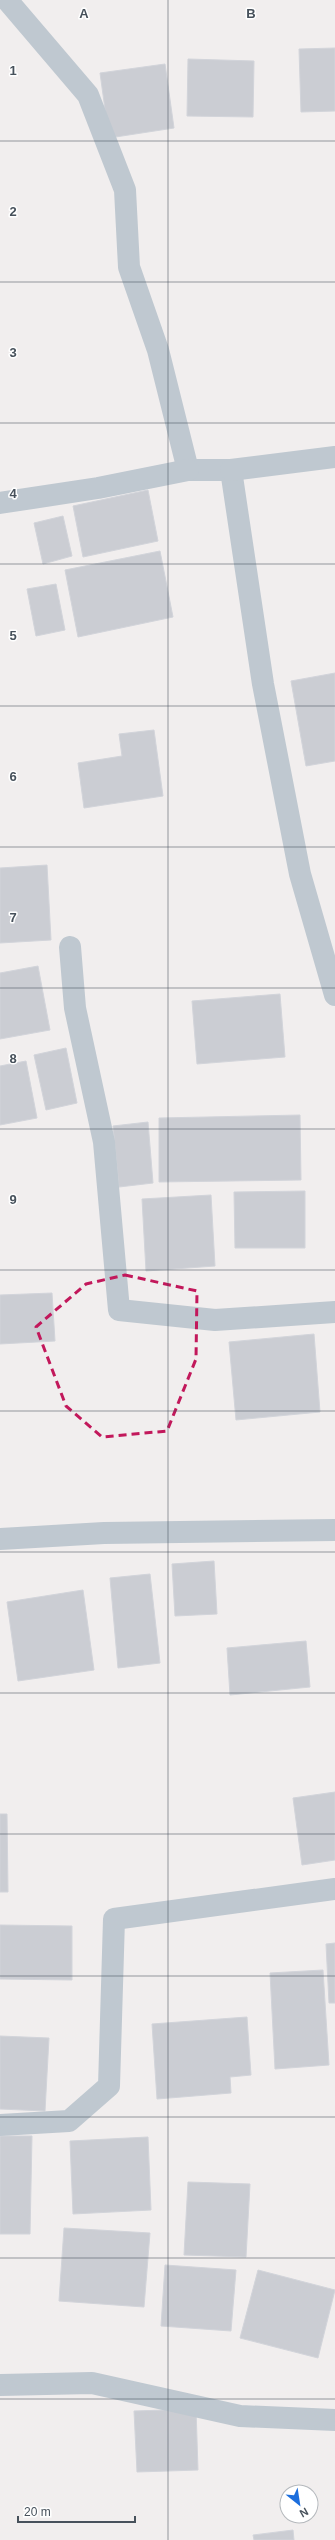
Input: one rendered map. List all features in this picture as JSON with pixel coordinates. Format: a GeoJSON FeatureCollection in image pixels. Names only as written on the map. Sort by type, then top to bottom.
{"type":"FeatureCollection","features":[{"type":"Feature","properties":{"kind":"street"},"geometry":{"type":"LineString","coordinates":[[8,0],[88,95],[122,182],[125,190],[129,267],[158,350],[188,470]]}},
{"type":"Feature","properties":{"kind":"street"},"geometry":{"type":"LineString","coordinates":[[0,503],[98,488],[188,470],[231,470],[335,457]]}},
{"type":"Feature","properties":{"kind":"street"},"geometry":{"type":"LineString","coordinates":[[231,470],[262,684],[300,874],[335,995]]}},
{"type":"Feature","properties":{"kind":"street"},"geometry":{"type":"LineString","coordinates":[[70,947],[75,1008],[104,1142],[119,1310],[215,1320],[335,1312]]}},
{"type":"Feature","properties":{"kind":"street"},"geometry":{"type":"LineString","coordinates":[[0,1539],[104,1533],[335,1530]]}},
{"type":"Feature","properties":{"kind":"street"},"geometry":{"type":"LineString","coordinates":[[0,2125],[69,2121],[110,2086],[114,1919],[335,1889]]}},
{"type":"Feature","properties":{"kind":"street"},"geometry":{"type":"LineString","coordinates":[[0,2385],[92,2384],[240,2416],[335,2420]]}},
{"type":"Feature","properties":{"kind":"highlighted area"},"geometry":{"type":"Polygon","coordinates":[[[125,1275],[197,1291],[196,1359],[167,1431],[102,1437],[66,1406],[36,1327],[86,1284],[125,1275]]]}},
{"type":"Feature","properties":{"kind":"building"},"geometry":{"type":"Polygon","coordinates":[[[335,48],[335,111],[301,112],[299,49],[335,48]]]}},
{"type":"Feature","properties":{"kind":"building"},"geometry":{"type":"Polygon","coordinates":[[[188,59],[254,61],[253,117],[187,116],[188,59]]]}},
{"type":"Feature","properties":{"kind":"building"},"geometry":{"type":"Polygon","coordinates":[[[165,64],[174,128],[109,138],[100,73],[165,64]]]}},
{"type":"Feature","properties":{"kind":"building"},"geometry":{"type":"Polygon","coordinates":[[[148,490],[158,541],[83,557],[73,506],[148,490]]]}},
{"type":"Feature","properties":{"kind":"building"},"geometry":{"type":"Polygon","coordinates":[[[63,516],[72,556],[43,564],[34,523],[63,516]]]}},
{"type":"Feature","properties":{"kind":"building"},"geometry":{"type":"Polygon","coordinates":[[[160,551],[173,617],[78,637],[65,570],[160,551]]]}},
{"type":"Feature","properties":{"kind":"building"},"geometry":{"type":"Polygon","coordinates":[[[56,584],[65,630],[36,636],[27,589],[56,584]]]}},
{"type":"Feature","properties":{"kind":"building"},"geometry":{"type":"Polygon","coordinates":[[[335,673],[335,761],[306,766],[291,681],[335,673]]]}},
{"type":"Feature","properties":{"kind":"building"},"geometry":{"type":"Polygon","coordinates":[[[154,730],[163,796],[84,808],[78,763],[122,756],[119,734],[154,730]]]}},
{"type":"Feature","properties":{"kind":"building"},"geometry":{"type":"Polygon","coordinates":[[[47,865],[51,940],[0,943],[0,868],[47,865]]]}},
{"type":"Feature","properties":{"kind":"building"},"geometry":{"type":"Polygon","coordinates":[[[38,966],[50,1030],[0,1039],[0,973],[38,966]]]}},
{"type":"Feature","properties":{"kind":"building"},"geometry":{"type":"Polygon","coordinates":[[[280,994],[285,1057],[197,1064],[192,1001],[280,994]]]}},
{"type":"Feature","properties":{"kind":"building"},"geometry":{"type":"Polygon","coordinates":[[[66,1048],[77,1103],[46,1110],[34,1055],[66,1048]]]}},
{"type":"Feature","properties":{"kind":"building"},"geometry":{"type":"Polygon","coordinates":[[[26,1061],[37,1118],[0,1125],[0,1066],[26,1061]]]}},
{"type":"Feature","properties":{"kind":"building"},"geometry":{"type":"Polygon","coordinates":[[[300,1115],[301,1180],[159,1182],[159,1118],[300,1115]]]}},
{"type":"Feature","properties":{"kind":"building"},"geometry":{"type":"Polygon","coordinates":[[[148,1122],[153,1183],[119,1187],[113,1126],[148,1122]]]}},
{"type":"Feature","properties":{"kind":"building"},"geometry":{"type":"Polygon","coordinates":[[[305,1191],[305,1248],[235,1248],[234,1192],[305,1191]]]}},
{"type":"Feature","properties":{"kind":"building"},"geometry":{"type":"Polygon","coordinates":[[[211,1195],[215,1266],[146,1271],[142,1199],[211,1195]]]}},
{"type":"Feature","properties":{"kind":"building"},"geometry":{"type":"Polygon","coordinates":[[[52,1293],[55,1341],[0,1344],[0,1295],[52,1293]]]}},
{"type":"Feature","properties":{"kind":"building"},"geometry":{"type":"Polygon","coordinates":[[[314,1334],[320,1412],[236,1420],[229,1342],[314,1334]]]}},
{"type":"Feature","properties":{"kind":"building"},"geometry":{"type":"Polygon","coordinates":[[[214,1561],[217,1614],[175,1616],[172,1564],[214,1561]]]}},
{"type":"Feature","properties":{"kind":"building"},"geometry":{"type":"Polygon","coordinates":[[[150,1574],[160,1663],[118,1668],[110,1578],[150,1574]]]}},
{"type":"Feature","properties":{"kind":"building"},"geometry":{"type":"Polygon","coordinates":[[[83,1590],[94,1670],[18,1681],[7,1602],[83,1590]]]}},
{"type":"Feature","properties":{"kind":"building"},"geometry":{"type":"Polygon","coordinates":[[[306,1641],[310,1687],[230,1695],[227,1648],[306,1641]]]}},
{"type":"Feature","properties":{"kind":"building"},"geometry":{"type":"Polygon","coordinates":[[[335,1792],[335,1860],[302,1865],[293,1798],[335,1792]]]}},
{"type":"Feature","properties":{"kind":"building"},"geometry":{"type":"Polygon","coordinates":[[[0,1814],[7,1814],[8,1892],[0,1892],[0,1814]]]}},
{"type":"Feature","properties":{"kind":"building"},"geometry":{"type":"Polygon","coordinates":[[[0,1925],[72,1926],[72,1980],[0,1979],[0,1925]]]}},
{"type":"Feature","properties":{"kind":"building"},"geometry":{"type":"Polygon","coordinates":[[[335,1943],[335,2003],[329,2003],[326,1944],[335,1943]]]}},
{"type":"Feature","properties":{"kind":"building"},"geometry":{"type":"Polygon","coordinates":[[[323,1970],[329,2065],[275,2069],[270,1973],[323,1970]]]}},
{"type":"Feature","properties":{"kind":"building"},"geometry":{"type":"Polygon","coordinates":[[[247,2017],[251,2075],[230,2077],[231,2093],[157,2099],[152,2024],[247,2017]]]}},
{"type":"Feature","properties":{"kind":"building"},"geometry":{"type":"Polygon","coordinates":[[[0,2036],[49,2038],[45,2111],[0,2109],[0,2036]]]}},
{"type":"Feature","properties":{"kind":"building"},"geometry":{"type":"Polygon","coordinates":[[[0,2136],[32,2136],[30,2234],[0,2234],[0,2136]]]}},
{"type":"Feature","properties":{"kind":"building"},"geometry":{"type":"Polygon","coordinates":[[[148,2137],[151,2210],[73,2214],[70,2141],[148,2137]]]}},
{"type":"Feature","properties":{"kind":"building"},"geometry":{"type":"Polygon","coordinates":[[[188,2182],[250,2184],[246,2257],[184,2255],[188,2182]]]}},
{"type":"Feature","properties":{"kind":"building"},"geometry":{"type":"Polygon","coordinates":[[[64,2228],[150,2233],[144,2307],[59,2301],[64,2228]]]}},
{"type":"Feature","properties":{"kind":"building"},"geometry":{"type":"Polygon","coordinates":[[[165,2265],[236,2270],[231,2331],[161,2326],[165,2265]]]}},
{"type":"Feature","properties":{"kind":"building"},"geometry":{"type":"Polygon","coordinates":[[[258,2270],[335,2290],[318,2358],[240,2338],[258,2270]]]}},
{"type":"Feature","properties":{"kind":"building"},"geometry":{"type":"Polygon","coordinates":[[[196,2409],[198,2470],[137,2472],[134,2411],[196,2409]]]}},
{"type":"Feature","properties":{"kind":"building"},"geometry":{"type":"Polygon","coordinates":[[[293,2530],[294,2540],[254,2540],[253,2535],[293,2530]]]}}]}
